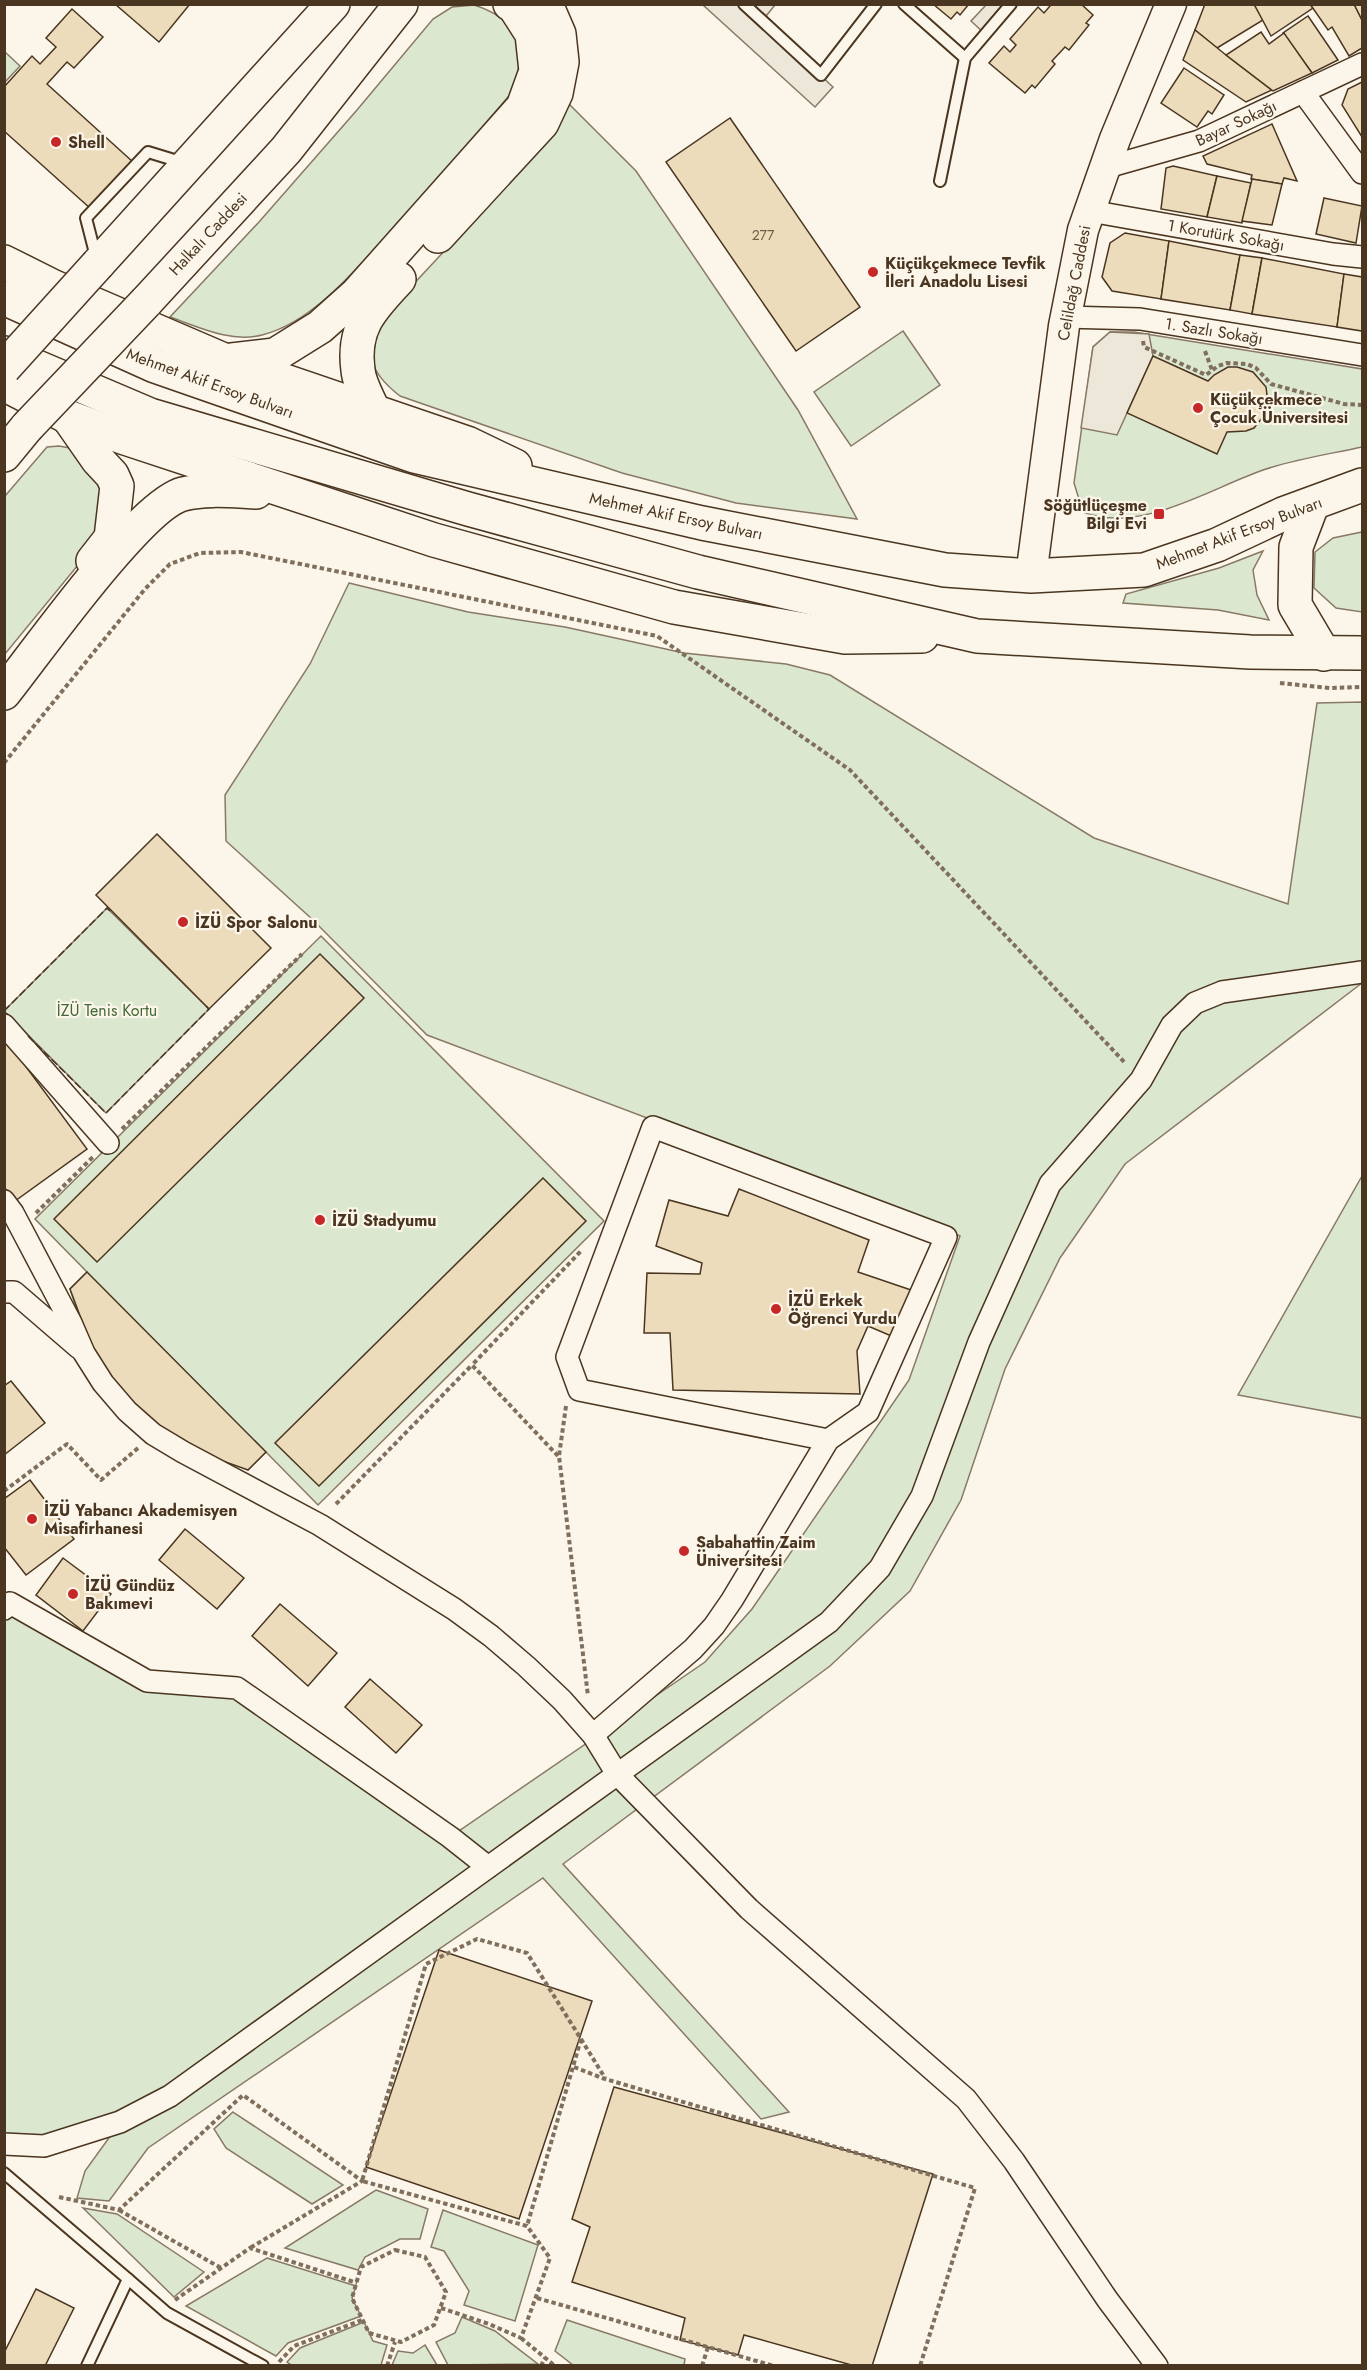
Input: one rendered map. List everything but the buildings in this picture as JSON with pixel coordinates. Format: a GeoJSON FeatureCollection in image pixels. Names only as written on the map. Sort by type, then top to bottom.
{"type":"FeatureCollection","features":[{"type":"Feature","properties":{"kind":"main road"},"geometry":{"type":"LineString","coordinates":[[4,368],[190,165],[333,4]]}},
{"type":"Feature","properties":{"kind":"main road","name":"Halkalı Caddesi"},"geometry":{"type":"LineString","coordinates":[[4,454],[286,150],[401,4]]}},
{"type":"Feature","properties":{"kind":"main road"},"geometry":{"type":"LineString","coordinates":[[226,361],[275,355],[320,327],[357,294],[523,107],[536,71],[532,34],[514,6],[510,4]]}},
{"type":"Feature","properties":{"kind":"main road"},"geometry":{"type":"LineString","coordinates":[[373,410],[358,372],[357,336],[373,307],[542,123],[556,93],[562,62],[559,34],[546,4]]}},
{"type":"Feature","properties":{"kind":"main road"},"geometry":{"type":"LineString","coordinates":[[4,262],[54,287],[226,361],[467,442],[565,491]]}},
{"type":"Feature","properties":{"kind":"main road","name":"Mehmet Akif Ersoy Bulvarı"},"geometry":{"type":"LineString","coordinates":[[4,298],[156,366],[414,456],[702,524],[945,570],[1031,576],[1144,570],[1216,545],[1283,514],[1362,485]]}},
{"type":"Feature","properties":{"kind":"main road"},"geometry":{"type":"LineString","coordinates":[[4,353],[150,415],[457,506],[698,572],[977,636]]}},
{"type":"Feature","properties":{"kind":"main road"},"geometry":{"type":"LineString","coordinates":[[4,384],[68,417],[288,492],[434,540],[674,607],[845,637],[977,636],[1250,652],[1362,653]]}},
{"type":"Feature","properties":{"kind":"main road"},"geometry":{"type":"LineString","coordinates":[[4,671],[111,537],[117,486],[112,475],[98,460],[68,417]]}},
{"type":"Feature","properties":{"kind":"main road"},"geometry":{"type":"LineString","coordinates":[[4,693],[105,564],[150,514],[182,494],[216,491],[288,492]]}},
{"type":"Feature","properties":{"kind":"main road"},"geometry":{"type":"LineString","coordinates":[[1312,505],[1296,547],[1295,605],[1324,654]]}},
{"type":"Feature","properties":{"kind":"street","name":"Celildağ Caddesi"},"geometry":{"type":"LineString","coordinates":[[1031,576],[1065,317],[1083,230],[1104,168],[1172,4]]}},
{"type":"Feature","properties":{"kind":"street","name":"Bayar Sokağı"},"geometry":{"type":"LineString","coordinates":[[1104,168],[1199,141],[1362,64]]}},
{"type":"Feature","properties":{"kind":"street"},"geometry":{"type":"LineString","coordinates":[[1303,92],[1362,173]]}},
{"type":"Feature","properties":{"kind":"street","name":"1 Korutürk Sokağı"},"geometry":{"type":"LineString","coordinates":[[1090,211],[1333,254],[1362,257]]}},
{"type":"Feature","properties":{"kind":"street","name":"1. Sazlı Sokağı"},"geometry":{"type":"LineString","coordinates":[[1065,317],[1140,319],[1362,355]]}},
{"type":"Feature","properties":{"kind":"street"},"geometry":{"type":"LineString","coordinates":[[4,2144],[44,2146],[120,2122],[170,2096],[829,1622],[880,1568],[922,1496],[979,1342],[1050,1184],[1141,1080],[1172,1025],[1195,1004],[1222,992],[1362,972]]}},
{"type":"Feature","properties":{"kind":"street"},"geometry":{"type":"LineString","coordinates":[[4,1024],[108,1143]]}},
{"type":"Feature","properties":{"kind":"street"},"geometry":{"type":"LineString","coordinates":[[593,1735],[693,1648],[714,1626],[828,1440],[868,1412],[946,1237],[653,1127],[567,1357],[579,1390],[828,1440]]}},
{"type":"Feature","properties":{"kind":"street"},"geometry":{"type":"LineString","coordinates":[[4,1201],[21,1228],[71,1323],[84,1353],[103,1383],[127,1412],[153,1434],[320,1525],[454,1609],[526,1666],[562,1700],[593,1735],[617,1774],[749,1909],[966,2099],[1014,2161],[1107,2299],[1157,2366]]}},
{"type":"Feature","properties":{"kind":"street"},"geometry":{"type":"LineString","coordinates":[[4,1292],[14,1292],[84,1353]]}},
{"type":"Feature","properties":{"kind":"street"},"geometry":{"type":"LineString","coordinates":[[4,1609],[10,1603],[147,1681],[237,1688],[450,1837],[488,1867]]}},
{"type":"Feature","properties":{"kind":"lane"},"geometry":{"type":"LineString","coordinates":[[744,4],[821,75],[876,4]]}},
{"type":"Feature","properties":{"kind":"lane"},"geometry":{"type":"LineString","coordinates":[[904,4],[965,58]]}},
{"type":"Feature","properties":{"kind":"lane"},"geometry":{"type":"LineString","coordinates":[[940,181],[965,58],[1011,4]]}},
{"type":"Feature","properties":{"kind":"lane"},"geometry":{"type":"LineString","coordinates":[[4,2173],[162,2309],[262,2366]]}},
{"type":"Feature","properties":{"kind":"lane"},"geometry":{"type":"LineString","coordinates":[[87,2366],[128,2279]]}},
{"type":"Feature","properties":{"kind":"path"},"geometry":{"type":"LineString","coordinates":[[1140,319],[1144,347],[1206,375],[1218,366],[1227,363],[1247,364],[1256,368],[1271,384],[1344,404],[1362,405]]}},
{"type":"Feature","properties":{"kind":"path"},"geometry":{"type":"LineString","coordinates":[[4,763],[145,589],[170,564],[200,553],[241,552],[657,636],[850,770],[1141,1080]]}},
{"type":"Feature","properties":{"kind":"path"},"geometry":{"type":"LineString","coordinates":[[21,1228],[302,954]]}},
{"type":"Feature","properties":{"kind":"path"},"geometry":{"type":"LineString","coordinates":[[336,1504],[589,1243],[606,1253]]}},
{"type":"Feature","properties":{"kind":"path"},"geometry":{"type":"LineString","coordinates":[[472,1365],[559,1456]]}},
{"type":"Feature","properties":{"kind":"path"},"geometry":{"type":"LineString","coordinates":[[579,1390],[567,1401],[559,1456],[593,1735]]}},
{"type":"Feature","properties":{"kind":"path"},"geometry":{"type":"LineString","coordinates":[[4,1491],[67,1444],[101,1480],[153,1434]]}},
{"type":"Feature","properties":{"kind":"path"},"geometry":{"type":"LineString","coordinates":[[162,2309],[250,2248],[362,2181],[426,1964],[477,1939],[527,1953],[605,2079]]}},
{"type":"Feature","properties":{"kind":"path"},"geometry":{"type":"LineString","coordinates":[[527,2226],[581,2039]]}},
{"type":"Feature","properties":{"kind":"path"},"geometry":{"type":"LineString","coordinates":[[573,2067],[605,2079],[975,2188],[920,2366]]}},
{"type":"Feature","properties":{"kind":"path"},"geometry":{"type":"LineString","coordinates":[[119,2210],[243,2095],[362,2181],[527,2226],[550,2258],[521,2338]]}},
{"type":"Feature","properties":{"kind":"path"},"geometry":{"type":"LineString","coordinates":[[51,2194],[119,2210],[221,2268]]}},
{"type":"Feature","properties":{"kind":"path"},"geometry":{"type":"LineString","coordinates":[[250,2248],[357,2283]]}},
{"type":"Feature","properties":{"kind":"path"},"geometry":{"type":"LineString","coordinates":[[395,2250],[425,2257],[446,2292],[434,2325],[401,2342],[395,2342],[369,2333],[352,2298],[357,2283],[361,2267],[395,2250]]}},
{"type":"Feature","properties":{"kind":"path"},"geometry":{"type":"LineString","coordinates":[[537,2298],[774,2366]]}},
{"type":"Feature","properties":{"kind":"path"},"geometry":{"type":"LineString","coordinates":[[441,2308],[489,2324],[521,2338],[555,2366]]}},
{"type":"Feature","properties":{"kind":"path"},"geometry":{"type":"LineString","coordinates":[[275,2366],[294,2346],[362,2320]]}},
{"type":"Feature","properties":{"kind":"path"},"geometry":{"type":"LineString","coordinates":[[387,2366],[395,2342]]}},
{"type":"Feature","properties":{"kind":"path"},"geometry":{"type":"LineString","coordinates":[[702,2366],[708,2347]]}},
{"type":"Feature","properties":{"kind":"path"},"geometry":{"type":"LineString","coordinates":[[541,2366],[545,2358]]}},
{"type":"Feature","properties":{"kind":"path"},"geometry":{"type":"LineString","coordinates":[[752,2359],[754,2366]]}},
{"type":"Feature","properties":{"kind":"green space"},"geometry":{"type":"Polygon","coordinates":[[[474,5],[501,18],[510,27],[515,37],[519,61],[514,90],[355,271],[338,288],[301,317],[282,328],[262,335],[238,337],[226,335],[170,317],[259,222],[433,19],[452,7],[474,5]]]}},
{"type":"Feature","properties":{"kind":"green space"},"geometry":{"type":"Polygon","coordinates":[[[5,52],[20,66],[5,82],[5,52]]]}},
{"type":"Feature","properties":{"kind":"green space"},"geometry":{"type":"Polygon","coordinates":[[[568,103],[636,171],[798,410],[857,519],[736,503],[622,473],[400,396],[381,379],[372,361],[371,352],[372,342],[382,318],[555,132],[568,103]]]}},
{"type":"Feature","properties":{"kind":"green space"},"geometry":{"type":"Polygon","coordinates":[[[903,331],[940,385],[851,446],[814,392],[903,331]]]}},
{"type":"Feature","properties":{"kind":"green space"},"geometry":{"type":"Polygon","coordinates":[[[1110,332],[1134,332],[1362,369],[1362,447],[1275,466],[1151,514],[1127,518],[1105,518],[1083,512],[1074,483],[1093,347],[1110,332]]]}},
{"type":"Feature","properties":{"kind":"green space"},"geometry":{"type":"Polygon","coordinates":[[[47,447],[70,448],[105,489],[101,537],[5,654],[5,496],[47,447]]]}},
{"type":"Feature","properties":{"kind":"green space"},"geometry":{"type":"Polygon","coordinates":[[[1362,532],[1362,612],[1336,608],[1314,588],[1315,552],[1333,538],[1362,532]]]}},
{"type":"Feature","properties":{"kind":"green space"},"geometry":{"type":"Polygon","coordinates":[[[1263,551],[1253,570],[1257,595],[1269,620],[1218,610],[1123,603],[1126,594],[1219,568],[1263,551]]]}},
{"type":"Feature","properties":{"kind":"green space"},"geometry":{"type":"Polygon","coordinates":[[[349,583],[468,612],[565,627],[684,653],[786,664],[830,675],[1094,838],[1288,904],[1317,703],[1362,702],[1362,983],[1125,1164],[1060,1258],[1005,1369],[961,1500],[910,1591],[830,1666],[563,1864],[789,2112],[761,2119],[543,1878],[148,2148],[109,2201],[77,2198],[85,2171],[119,2124],[5,2144],[4,1609],[147,1681],[237,1688],[450,1837],[705,1662],[752,1609],[909,1380],[960,1236],[427,1035],[312,919],[226,841],[225,795],[310,664],[349,583]]]}},
{"type":"Feature","properties":{"kind":"green space","name":"İZÜ Tenis Kortu"},"geometry":{"type":"Polygon","coordinates":[[[107,908],[209,1009],[106,1113],[4,1011],[107,908]]]}},
{"type":"Feature","properties":{"kind":"green space","name":"İZÜ Stadyumu"},"geometry":{"type":"Polygon","coordinates":[[[321,936],[604,1221],[318,1505],[266,1452],[248,1470],[187,1444],[159,1426],[111,1378],[80,1319],[70,1289],[87,1272],[35,1219],[321,936]]]}},
{"type":"Feature","properties":{"kind":"green space"},"geometry":{"type":"Polygon","coordinates":[[[1362,1176],[1362,1418],[1238,1395],[1362,1176]]]}},
{"type":"Feature","properties":{"kind":"green space"},"geometry":{"type":"Polygon","coordinates":[[[233,2112],[343,2185],[312,2204],[226,2148],[214,2129],[233,2112]]]}},
{"type":"Feature","properties":{"kind":"green space"},"geometry":{"type":"Polygon","coordinates":[[[376,2190],[428,2209],[420,2239],[400,2239],[365,2257],[358,2270],[285,2248],[376,2190]]]}},
{"type":"Feature","properties":{"kind":"green space"},"geometry":{"type":"Polygon","coordinates":[[[83,2208],[117,2214],[204,2272],[174,2297],[83,2208]]]}},
{"type":"Feature","properties":{"kind":"green space"},"geometry":{"type":"Polygon","coordinates":[[[443,2210],[538,2245],[515,2321],[464,2305],[469,2291],[444,2251],[431,2247],[443,2210]]]}},
{"type":"Feature","properties":{"kind":"green space"},"geometry":{"type":"Polygon","coordinates":[[[267,2258],[356,2286],[352,2298],[361,2316],[288,2343],[276,2356],[186,2306],[267,2258]]]}},
{"type":"Feature","properties":{"kind":"green space"},"geometry":{"type":"Polygon","coordinates":[[[462,2317],[495,2331],[538,2364],[448,2365],[436,2342],[455,2333],[462,2317]]]}},
{"type":"Feature","properties":{"kind":"green space"},"geometry":{"type":"Polygon","coordinates":[[[567,2320],[685,2359],[684,2365],[573,2365],[555,2351],[567,2320]]]}},
{"type":"Feature","properties":{"kind":"green space"},"geometry":{"type":"Polygon","coordinates":[[[364,2322],[373,2341],[387,2345],[381,2365],[293,2366],[287,2362],[300,2348],[364,2322]]]}},
{"type":"Feature","properties":{"kind":"green space"},"geometry":{"type":"Polygon","coordinates":[[[425,2345],[437,2365],[392,2365],[398,2351],[413,2353],[425,2345]]]}},
{"type":"Feature","properties":{"kind":"shaded area"},"geometry":{"type":"Polygon","coordinates":[[[703,5],[775,5],[762,21],[833,87],[815,107],[703,5]]]}},
{"type":"Feature","properties":{"kind":"shaded area"},"geometry":{"type":"Polygon","coordinates":[[[986,5],[1011,5],[985,34],[971,21],[986,5]]]}},
{"type":"Feature","properties":{"kind":"shaded area"},"geometry":{"type":"Polygon","coordinates":[[[1110,332],[1149,334],[1153,356],[1117,435],[1081,428],[1093,347],[1110,332]]]}},
{"type":"Feature","properties":{"kind":"fence"},"geometry":{"type":"LineString","coordinates":[[4,1011],[107,908],[110,911]]}},
{"type":"Feature","properties":{"kind":"fence"},"geometry":{"type":"LineString","coordinates":[[28,1036],[106,1113],[209,1009],[206,1006]]}},
{"type":"Feature","properties":{"kind":"place","name":"Shell"},"geometry":{"type":"Point","coordinates":[56,142]}},
{"type":"Feature","properties":{"kind":"place","name":"Küçükçekmece Tevfik İleri Anadolu Lisesi"},"geometry":{"type":"Point","coordinates":[873,272]}},
{"type":"Feature","properties":{"kind":"place","name":"Küçükçekmece Çocuk Üniversitesi"},"geometry":{"type":"Point","coordinates":[1198,408]}},
{"type":"Feature","properties":{"kind":"place","name":"Söğütlüçeşme Bilgi Evi"},"geometry":{"type":"Point","coordinates":[1159,514]}},
{"type":"Feature","properties":{"kind":"place","name":"İZÜ Spor Salonu"},"geometry":{"type":"Point","coordinates":[183,922]}},
{"type":"Feature","properties":{"kind":"place","name":"İZÜ Stadyumu"},"geometry":{"type":"Point","coordinates":[320,1220]}},
{"type":"Feature","properties":{"kind":"place","name":"İZÜ Erkek Öğrenci Yurdu"},"geometry":{"type":"Point","coordinates":[776,1309]}},
{"type":"Feature","properties":{"kind":"place","name":"İZÜ Yabancı Akademisyen Misafirhanesi"},"geometry":{"type":"Point","coordinates":[32,1519]}},
{"type":"Feature","properties":{"kind":"place","name":"Sabahattin Zaim Üniversitesi"},"geometry":{"type":"Point","coordinates":[684,1551]}},
{"type":"Feature","properties":{"kind":"place","name":"İZÜ Gündüz Bakımevi"},"geometry":{"type":"Point","coordinates":[73,1594]}}]}
